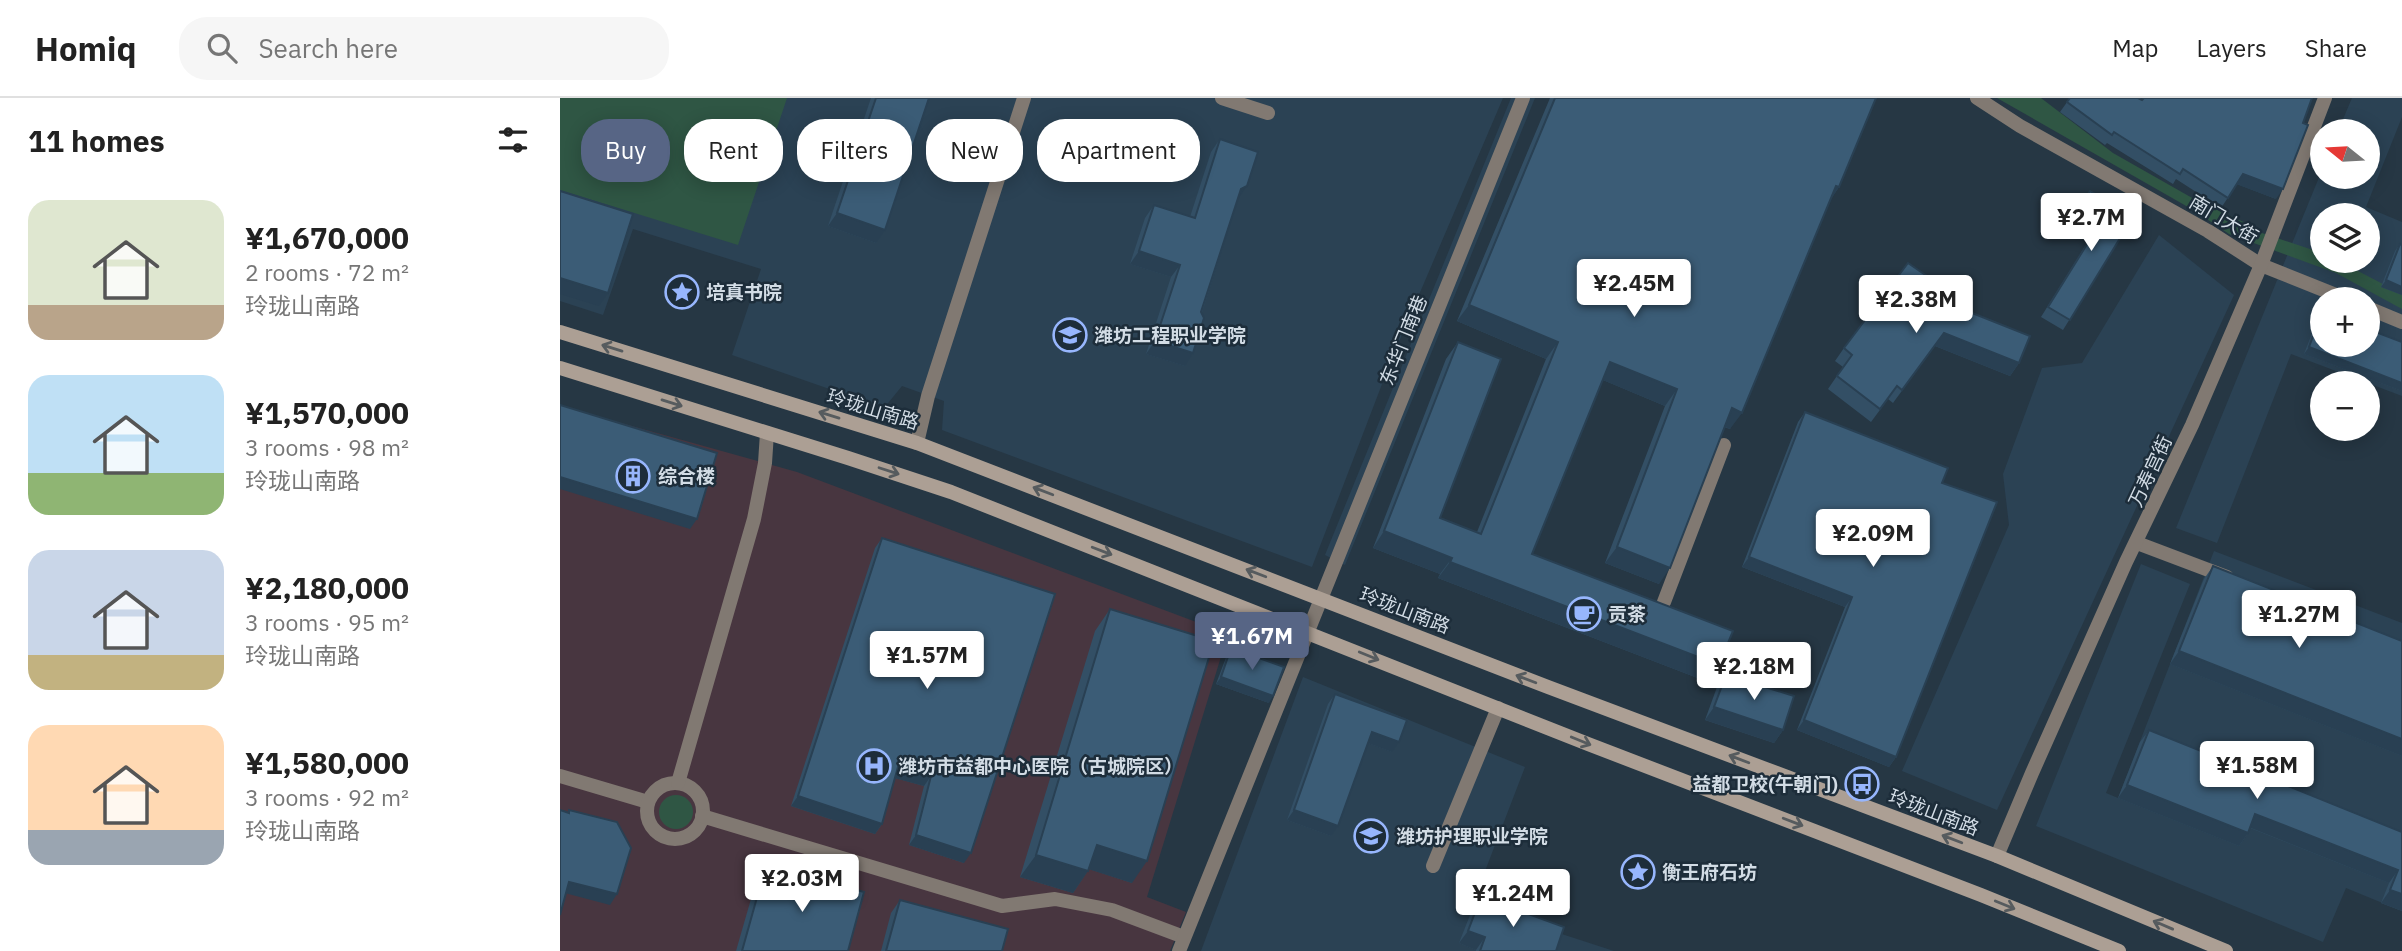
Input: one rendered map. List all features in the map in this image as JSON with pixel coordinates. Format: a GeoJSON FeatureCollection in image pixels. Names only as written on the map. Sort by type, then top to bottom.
{"type":"FeatureCollection","features":[{"type":"Feature","properties":{"kind":"main road","name":"玲珑山南路"},"geometry":{"type":"LineString","coordinates":[[560,332],[917,443],[1548,687],[1997,856],[2226,951]]}},
{"type":"Feature","properties":{"kind":"main road"},"geometry":{"type":"LineString","coordinates":[[560,369],[944,489],[2119,951]]}},
{"type":"Feature","properties":{"kind":"street"},"geometry":{"type":"LineString","coordinates":[[917,443],[928,396],[1024,98]]}},
{"type":"Feature","properties":{"kind":"street"},"geometry":{"type":"LineString","coordinates":[[1222,98],[1268,113]]}},
{"type":"Feature","properties":{"kind":"street","name":"东华门南巷"},"geometry":{"type":"LineString","coordinates":[[1181,944],[1522,98]]}},
{"type":"Feature","properties":{"kind":"street","name":"南门大街"},"geometry":{"type":"LineString","coordinates":[[1977,98],[2020,126],[2208,231],[2262,265],[2316,287]]}},
{"type":"Feature","properties":{"kind":"street","name":"万寿宫街"},"geometry":{"type":"LineString","coordinates":[[1997,856],[2037,760],[2126,562],[2192,425],[2262,265],[2325,98]]}},
{"type":"Feature","properties":{"kind":"street"},"geometry":{"type":"LineString","coordinates":[[2380,313],[2402,322]]}},
{"type":"Feature","properties":{"kind":"street"},"geometry":{"type":"LineString","coordinates":[[678,783],[754,519],[765,463],[767,433]]}},
{"type":"Feature","properties":{"kind":"street"},"geometry":{"type":"LineString","coordinates":[[1664,602],[1724,445]]}},
{"type":"Feature","properties":{"kind":"street"},"geometry":{"type":"LineString","coordinates":[[2137,543],[2238,581]]}},
{"type":"Feature","properties":{"kind":"street"},"geometry":{"type":"LineString","coordinates":[[1433,866],[1498,708]]}},
{"type":"Feature","properties":{"kind":"street"},"geometry":{"type":"LineString","coordinates":[[560,776],[648,802]]}},
{"type":"Feature","properties":{"kind":"street"},"geometry":{"type":"LineString","coordinates":[[678,783],[698,795],[703,809],[702,816],[696,830],[690,835],[668,839],[651,827],[647,814],[648,802],[657,789],[678,783]]}},
{"type":"Feature","properties":{"kind":"street"},"geometry":{"type":"LineString","coordinates":[[702,816],[1002,906],[1055,899],[1112,910],[1181,944]]}},
{"type":"Feature","properties":{"kind":"shaded area","name":"潍坊工程职业学院"},"geometry":{"type":"Polygon","coordinates":[[[560,98],[1503,98],[1392,358],[1312,567],[942,430],[944,401],[902,386],[884,408],[732,355],[761,269],[633,229],[603,315],[560,301],[560,98]]]}},
{"type":"Feature","properties":{"kind":"shaded area"},"geometry":{"type":"Polygon","coordinates":[[[1511,98],[1535,98],[1345,565],[1325,555],[1511,98]]]}},
{"type":"Feature","properties":{"kind":"shaded area"},"geometry":{"type":"Polygon","coordinates":[[[2352,98],[2402,98],[2402,117],[2380,172],[2380,119],[2343,119],[2352,98]]]}},
{"type":"Feature","properties":{"kind":"shaded area"},"geometry":{"type":"Polygon","coordinates":[[[2314,189],[2373,189],[2368,203],[2310,203],[2310,273],[2380,273],[2380,213],[2402,222],[2402,396],[2380,388],[2380,371],[2336,371],[2291,354],[2217,543],[2176,528],[2314,189]]]}},
{"type":"Feature","properties":{"kind":"shaded area"},"geometry":{"type":"Polygon","coordinates":[[[2159,235],[2234,295],[1997,810],[1902,771],[2009,525],[2003,474],[2042,368],[2082,363],[2159,235]]]}},
{"type":"Feature","properties":{"kind":"shaded area","name":"潍坊市益都中心医院（古城院区）"},"geometry":{"type":"Polygon","coordinates":[[[560,406],[797,472],[1228,634],[1147,897],[1186,912],[1170,951],[560,951],[560,406]]]}},
{"type":"Feature","properties":{"kind":"shaded area"},"geometry":{"type":"Polygon","coordinates":[[[2214,551],[2402,623],[2402,911],[2346,888],[2323,942],[2036,826],[2141,564],[2190,584],[2106,793],[2118,798],[2214,551]]]}},
{"type":"Feature","properties":{"kind":"shaded area","name":"潍坊护理职业学院"},"geometry":{"type":"Polygon","coordinates":[[[1303,677],[1525,767],[1472,905],[1614,951],[1201,951],[1303,677]]]}},
{"type":"Feature","properties":{"kind":"green space"},"geometry":{"type":"Polygon","coordinates":[[[560,98],[787,98],[780,119],[684,119],[684,182],[759,182],[738,245],[560,190],[560,98]]]}},
{"type":"Feature","properties":{"kind":"green space"},"geometry":{"type":"Polygon","coordinates":[[[1997,98],[2041,98],[2113,153],[2194,199],[2248,224],[2250,229],[2310,249],[2310,264],[2229,234],[2195,211],[1997,98]]]}},
{"type":"Feature","properties":{"kind":"green space"},"geometry":{"type":"Polygon","coordinates":[[[2336,273],[2362,273],[2402,294],[2402,309],[2380,297],[2380,287],[2362,287],[2336,273]]]}},
{"type":"Feature","properties":{"kind":"green space"},"geometry":{"type":"Polygon","coordinates":[[[676,795],[688,800],[693,812],[688,824],[676,829],[664,824],[659,812],[664,800],[676,795]]]}},
{"type":"Feature","properties":{"kind":"building"},"geometry":{"type":"Polygon","coordinates":[[[876,98],[929,98],[912,149],[912,119],[869,119],[876,98]]]}},
{"type":"Feature","properties":{"kind":"building"},"geometry":{"type":"Polygon","coordinates":[[[1555,98],[1876,98],[1839,187],[1836,186],[1742,413],[1732,408],[1670,568],[1617,547],[1677,389],[1610,362],[1532,554],[1733,631],[1719,665],[1450,562],[1452,558],[1384,531],[1458,342],[1501,359],[1440,518],[1481,534],[1558,342],[1469,305],[1555,98]]]}},
{"type":"Feature","properties":{"kind":"building"},"geometry":{"type":"Polygon","coordinates":[[[2070,98],[2312,98],[2303,123],[2308,125],[2283,189],[2243,174],[2228,198],[2183,169],[2180,174],[2114,132],[2112,135],[2067,102],[2070,98]]]}},
{"type":"Feature","properties":{"kind":"building"},"geometry":{"type":"Polygon","coordinates":[[[1220,139],[1258,152],[1247,186],[1241,189],[1201,312],[1204,318],[1193,353],[1155,341],[1180,265],[1139,251],[1154,205],[1195,218],[1220,139]]]}},
{"type":"Feature","properties":{"kind":"building"},"geometry":{"type":"Polygon","coordinates":[[[848,182],[901,182],[885,230],[837,213],[848,182]]]}},
{"type":"Feature","properties":{"kind":"building"},"geometry":{"type":"Polygon","coordinates":[[[560,191],[633,214],[608,293],[560,278],[560,191]]]}},
{"type":"Feature","properties":{"kind":"building"},"geometry":{"type":"Polygon","coordinates":[[[2090,191],[2133,217],[2070,320],[2048,307],[2099,225],[2077,211],[2090,191]]]}},
{"type":"Feature","properties":{"kind":"building"},"geometry":{"type":"Polygon","coordinates":[[[2400,244],[2402,245],[2402,287],[2386,280],[2400,244]]]}},
{"type":"Feature","properties":{"kind":"building"},"geometry":{"type":"Polygon","coordinates":[[[1908,263],[1966,303],[1962,309],[2030,336],[2019,363],[1944,333],[1902,390],[1897,386],[1880,409],[1837,376],[1852,355],[1844,348],[1908,263]]]}},
{"type":"Feature","properties":{"kind":"building"},"geometry":{"type":"Polygon","coordinates":[[[2380,334],[2402,342],[2402,383],[2380,374],[2380,371],[2371,371],[2335,357],[2380,357],[2380,334]]]}},
{"type":"Feature","properties":{"kind":"building","name":"综合楼"},"geometry":{"type":"Polygon","coordinates":[[[560,405],[717,453],[697,519],[560,477],[560,405]]]}},
{"type":"Feature","properties":{"kind":"building"},"geometry":{"type":"Polygon","coordinates":[[[1805,412],[1948,468],[1942,483],[1997,502],[1896,757],[1804,720],[1852,597],[1749,557],[1805,412]]]}},
{"type":"Feature","properties":{"kind":"building"},"geometry":{"type":"Polygon","coordinates":[[[882,538],[1055,594],[971,853],[916,835],[931,776],[898,767],[882,824],[798,796],[882,538]]]}},
{"type":"Feature","properties":{"kind":"building"},"geometry":{"type":"Polygon","coordinates":[[[2213,566],[2402,641],[2402,739],[2179,651],[2213,566]]]}},
{"type":"Feature","properties":{"kind":"building"},"geometry":{"type":"Polygon","coordinates":[[[1110,609],[1214,641],[1147,861],[1097,845],[1088,871],[1036,855],[1110,609]]]}},
{"type":"Feature","properties":{"kind":"building"},"geometry":{"type":"Polygon","coordinates":[[[1231,648],[1284,667],[1273,696],[1221,677],[1231,648]]]}},
{"type":"Feature","properties":{"kind":"building"},"geometry":{"type":"Polygon","coordinates":[[[1726,675],[1794,696],[1783,730],[1714,707],[1726,675]]]}},
{"type":"Feature","properties":{"kind":"building"},"geometry":{"type":"Polygon","coordinates":[[[1335,694],[1407,720],[1399,742],[1372,732],[1338,826],[1294,810],[1335,694]]]}},
{"type":"Feature","properties":{"kind":"building"},"geometry":{"type":"Polygon","coordinates":[[[2149,730],[2402,832],[2402,894],[2390,890],[2398,870],[2255,814],[2248,833],[2127,785],[2149,730]]]}},
{"type":"Feature","properties":{"kind":"building"},"geometry":{"type":"Polygon","coordinates":[[[560,810],[617,822],[631,848],[617,894],[569,882],[560,915],[560,810]]]}},
{"type":"Feature","properties":{"kind":"building"},"geometry":{"type":"Polygon","coordinates":[[[766,865],[864,892],[848,951],[742,951],[766,865]]]}},
{"type":"Feature","properties":{"kind":"building"},"geometry":{"type":"Polygon","coordinates":[[[1481,897],[1564,927],[1556,951],[1480,951],[1485,937],[1468,931],[1481,897]]]}},
{"type":"Feature","properties":{"kind":"building"},"geometry":{"type":"Polygon","coordinates":[[[900,900],[1008,929],[1002,951],[886,951],[900,900]]]}},
{"type":"Feature","properties":{"kind":"place","name":"培真书院"},"geometry":{"type":"Point","coordinates":[682,292]}},
{"type":"Feature","properties":{"kind":"place","name":"潍坊工程职业学院"},"geometry":{"type":"Point","coordinates":[1070,335]}},
{"type":"Feature","properties":{"kind":"place","name":"综合楼"},"geometry":{"type":"Point","coordinates":[633,476]}},
{"type":"Feature","properties":{"kind":"place","name":"贡茶"},"geometry":{"type":"Point","coordinates":[1584,614]}},
{"type":"Feature","properties":{"kind":"place","name":"潍坊市益都中心医院（古城院区）"},"geometry":{"type":"Point","coordinates":[874,766]}},
{"type":"Feature","properties":{"kind":"place","name":"益都卫校(午朝门)"},"geometry":{"type":"Point","coordinates":[1862,784]}},
{"type":"Feature","properties":{"kind":"place","name":"潍坊护理职业学院"},"geometry":{"type":"Point","coordinates":[1371,836]}},
{"type":"Feature","properties":{"kind":"place","name":"衡王府石坊"},"geometry":{"type":"Point","coordinates":[1638,872]}}]}
